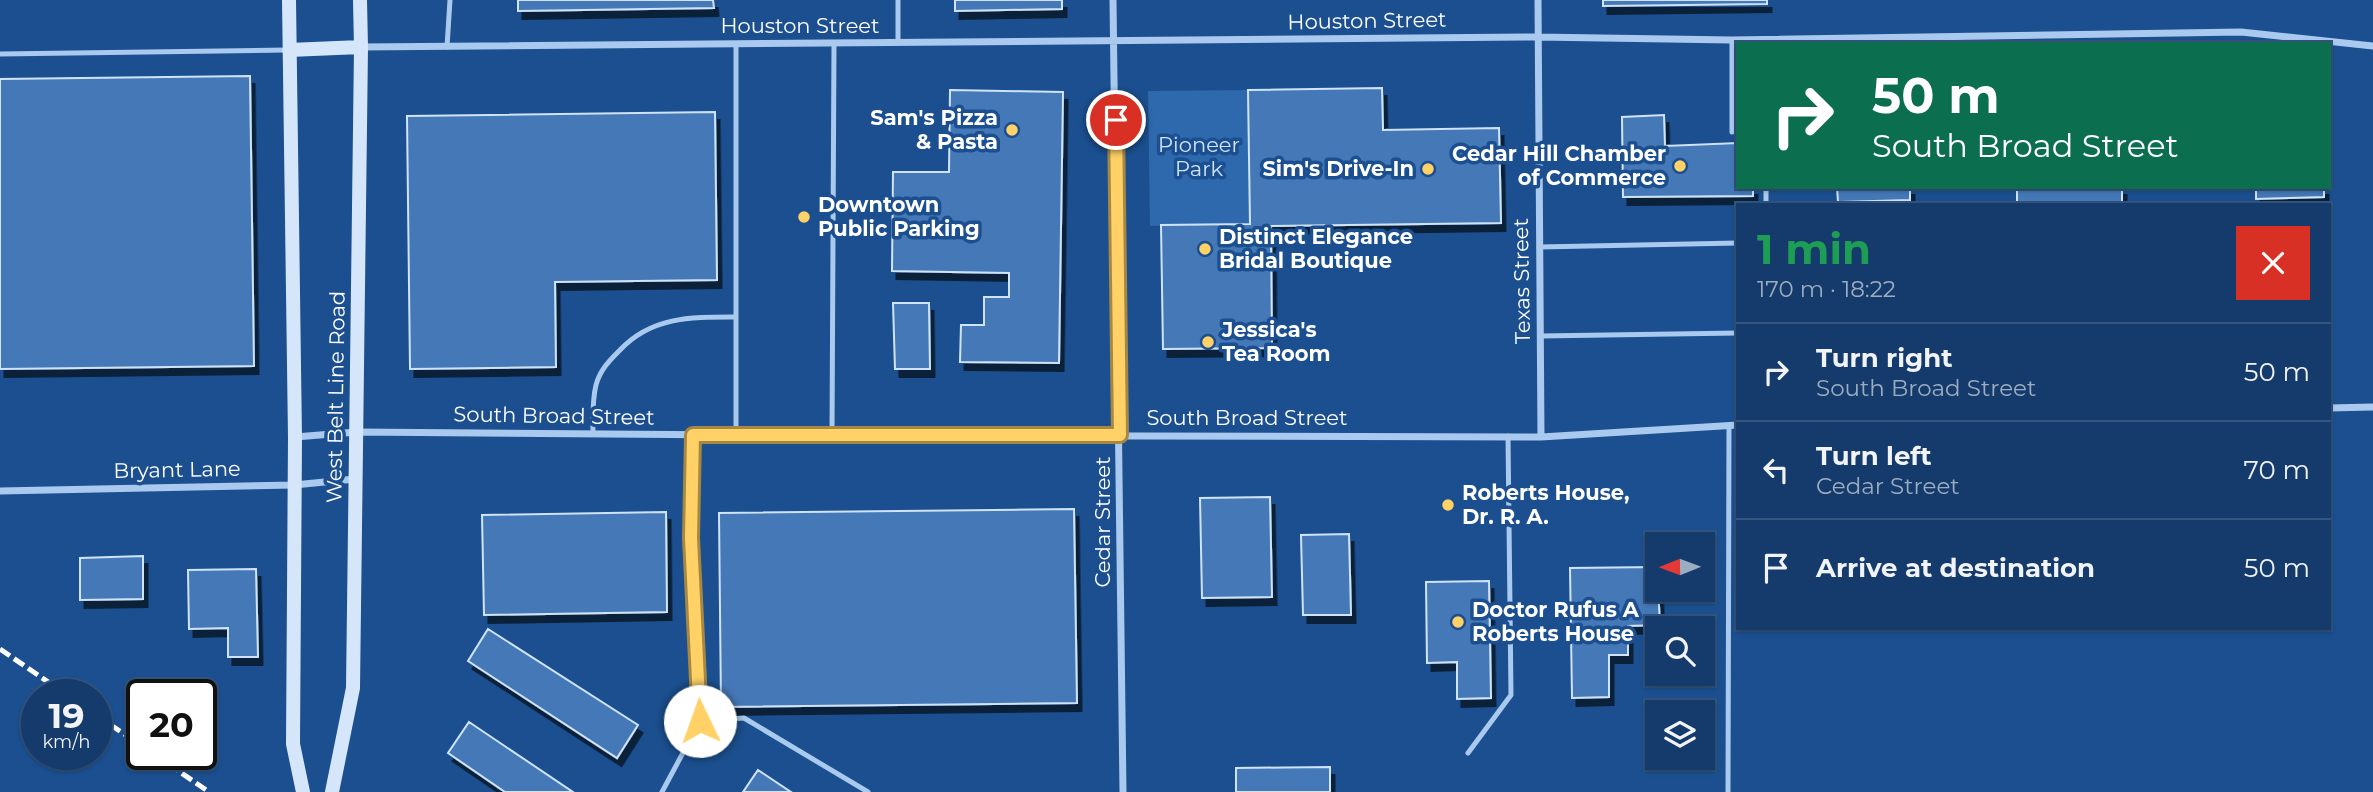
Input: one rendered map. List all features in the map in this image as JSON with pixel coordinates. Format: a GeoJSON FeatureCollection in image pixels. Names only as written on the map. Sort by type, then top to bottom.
{"type":"FeatureCollection","features":[{"type":"Feature","properties":{"kind":"main road","name":"West Belt Line Road"},"geometry":{"type":"LineString","coordinates":[[289,0],[295,438],[293,744],[303,792]]}},
{"type":"Feature","properties":{"kind":"main road","name":"West Belt Line Road"},"geometry":{"type":"LineString","coordinates":[[332,792],[353,688],[362,47],[360,0]]}},
{"type":"Feature","properties":{"kind":"main road"},"geometry":{"type":"LineString","coordinates":[[289,50],[362,47]]}},
{"type":"Feature","properties":{"kind":"street","name":"Cedar Street"},"geometry":{"type":"LineString","coordinates":[[1113,0],[1123,792]]}},
{"type":"Feature","properties":{"kind":"street","name":"Texas Street"},"geometry":{"type":"LineString","coordinates":[[1538,0],[1541,436]]}},
{"type":"Feature","properties":{"kind":"street","name":"Houston Street"},"geometry":{"type":"LineString","coordinates":[[362,47],[1538,37],[1732,40],[2241,32],[2373,46]]}},
{"type":"Feature","properties":{"kind":"street"},"geometry":{"type":"LineString","coordinates":[[2331,408],[2373,407]]}},
{"type":"Feature","properties":{"kind":"street","name":"South Broad Street"},"geometry":{"type":"LineString","coordinates":[[295,438],[357,432],[1541,436],[1736,425]]}},
{"type":"Feature","properties":{"kind":"street","name":"Bryant Lane"},"geometry":{"type":"LineString","coordinates":[[0,491],[294,485],[355,479]]}},
{"type":"Feature","properties":{"kind":"lane"},"geometry":{"type":"LineString","coordinates":[[447,47],[450,0]]}},
{"type":"Feature","properties":{"kind":"lane"},"geometry":{"type":"LineString","coordinates":[[898,0],[898,43]]}},
{"type":"Feature","properties":{"kind":"lane"},"geometry":{"type":"LineString","coordinates":[[1732,40],[1732,132]]}},
{"type":"Feature","properties":{"kind":"lane"},"geometry":{"type":"LineString","coordinates":[[736,44],[736,435]]}},
{"type":"Feature","properties":{"kind":"lane"},"geometry":{"type":"LineString","coordinates":[[832,435],[834,44]]}},
{"type":"Feature","properties":{"kind":"lane"},"geometry":{"type":"LineString","coordinates":[[0,54],[289,50]]}},
{"type":"Feature","properties":{"kind":"lane"},"geometry":{"type":"LineString","coordinates":[[1539,247],[1736,243]]}},
{"type":"Feature","properties":{"kind":"lane"},"geometry":{"type":"LineString","coordinates":[[593,434],[596,384],[604,366],[634,335],[654,325],[674,321],[736,317]]}},
{"type":"Feature","properties":{"kind":"lane"},"geometry":{"type":"LineString","coordinates":[[1540,335],[1736,333]]}},
{"type":"Feature","properties":{"kind":"lane"},"geometry":{"type":"LineString","coordinates":[[1728,792],[1729,425]]}},
{"type":"Feature","properties":{"kind":"lane"},"geometry":{"type":"LineString","coordinates":[[662,792],[700,721],[691,538],[693,435]]}},
{"type":"Feature","properties":{"kind":"lane"},"geometry":{"type":"LineString","coordinates":[[1468,753],[1511,695],[1508,436]]}},
{"type":"Feature","properties":{"kind":"lane"},"geometry":{"type":"LineString","coordinates":[[700,721],[744,719],[867,792]]}},
{"type":"Feature","properties":{"kind":"green space","name":"Pioneer Park"},"geometry":{"type":"Polygon","coordinates":[[[1248,90],[1251,223],[1150,226],[1148,91],[1248,90]]]}},
{"type":"Feature","properties":{"kind":"building"},"geometry":{"type":"Polygon","coordinates":[[[518,0],[713,0],[714,8],[518,11],[518,0]]]}},
{"type":"Feature","properties":{"kind":"building"},"geometry":{"type":"Polygon","coordinates":[[[955,0],[1062,0],[1062,9],[955,11],[955,0]]]}},
{"type":"Feature","properties":{"kind":"building"},"geometry":{"type":"Polygon","coordinates":[[[1603,0],[1767,0],[1767,4],[1603,6],[1603,0]]]}},
{"type":"Feature","properties":{"kind":"building"},"geometry":{"type":"Polygon","coordinates":[[[250,76],[254,366],[0,369],[0,79],[250,76]]]}},
{"type":"Feature","properties":{"kind":"building"},"geometry":{"type":"Polygon","coordinates":[[[1382,88],[1383,130],[1499,128],[1501,223],[1271,226],[1272,348],[1163,349],[1161,225],[1250,224],[1248,90],[1382,88]]]}},
{"type":"Feature","properties":{"kind":"building"},"geometry":{"type":"Polygon","coordinates":[[[950,90],[1063,92],[1059,363],[960,362],[961,325],[984,325],[984,297],[1009,297],[1009,273],[892,271],[893,172],[949,172],[950,90]]]}},
{"type":"Feature","properties":{"kind":"building"},"geometry":{"type":"Polygon","coordinates":[[[715,112],[717,280],[555,282],[556,367],[410,369],[407,116],[715,112]]]}},
{"type":"Feature","properties":{"kind":"building","name":"Cedar Hill Chamber of Commerce"},"geometry":{"type":"Polygon","coordinates":[[[1664,115],[1665,146],[1736,143],[1736,189],[1753,189],[1753,196],[1623,197],[1622,117],[1664,115]]]}},
{"type":"Feature","properties":{"kind":"building"},"geometry":{"type":"Polygon","coordinates":[[[1837,189],[1910,189],[1910,200],[1838,202],[1837,189]]]}},
{"type":"Feature","properties":{"kind":"building"},"geometry":{"type":"Polygon","coordinates":[[[2017,189],[2122,189],[2122,203],[2017,203],[2017,189]]]}},
{"type":"Feature","properties":{"kind":"building"},"geometry":{"type":"Polygon","coordinates":[[[2256,189],[2324,189],[2324,197],[2256,199],[2256,189]]]}},
{"type":"Feature","properties":{"kind":"building"},"geometry":{"type":"Polygon","coordinates":[[[893,303],[929,303],[930,369],[895,369],[893,303]]]}},
{"type":"Feature","properties":{"kind":"building"},"geometry":{"type":"Polygon","coordinates":[[[1270,497],[1272,597],[1202,598],[1200,498],[1270,497]]]}},
{"type":"Feature","properties":{"kind":"building"},"geometry":{"type":"Polygon","coordinates":[[[1074,509],[1077,703],[721,707],[719,513],[1074,509]]]}},
{"type":"Feature","properties":{"kind":"building"},"geometry":{"type":"Polygon","coordinates":[[[666,512],[667,612],[484,615],[482,515],[666,512]]]}},
{"type":"Feature","properties":{"kind":"building"},"geometry":{"type":"Polygon","coordinates":[[[1349,534],[1351,615],[1303,615],[1301,535],[1349,534]]]}},
{"type":"Feature","properties":{"kind":"building"},"geometry":{"type":"Polygon","coordinates":[[[143,556],[143,599],[80,600],[80,558],[143,556]]]}},
{"type":"Feature","properties":{"kind":"building"},"geometry":{"type":"Polygon","coordinates":[[[1645,567],[1645,602],[1659,602],[1660,616],[1645,616],[1645,625],[1628,626],[1628,655],[1609,655],[1609,697],[1572,698],[1570,568],[1645,567]]]}},
{"type":"Feature","properties":{"kind":"building"},"geometry":{"type":"Polygon","coordinates":[[[256,569],[258,657],[228,657],[228,628],[189,629],[188,570],[256,569]]]}},
{"type":"Feature","properties":{"kind":"building","name":"Doctor Rufus A Roberts House"},"geometry":{"type":"Polygon","coordinates":[[[1489,581],[1491,698],[1457,699],[1457,662],[1427,663],[1426,582],[1489,581]]]}},
{"type":"Feature","properties":{"kind":"building"},"geometry":{"type":"Polygon","coordinates":[[[488,629],[638,725],[617,758],[468,661],[488,629]]]}},
{"type":"Feature","properties":{"kind":"building"},"geometry":{"type":"Polygon","coordinates":[[[469,722],[573,792],[505,792],[448,753],[469,722]]]}},
{"type":"Feature","properties":{"kind":"building"},"geometry":{"type":"Polygon","coordinates":[[[1330,767],[1330,792],[1236,792],[1236,768],[1330,767]]]}},
{"type":"Feature","properties":{"kind":"building"},"geometry":{"type":"Polygon","coordinates":[[[758,770],[791,792],[743,792],[758,770]]]}},
{"type":"Feature","properties":{"kind":"railway"},"geometry":{"type":"LineString","coordinates":[[0,649],[44,679]]}},
{"type":"Feature","properties":{"kind":"railway"},"geometry":{"type":"LineString","coordinates":[[112,726],[126,735]]}},
{"type":"Feature","properties":{"kind":"railway"},"geometry":{"type":"LineString","coordinates":[[177,770],[209,792]]}},
{"type":"Feature","properties":{"kind":"place","name":"Sam's Pizza & Pasta"},"geometry":{"type":"Point","coordinates":[1012,130]}},
{"type":"Feature","properties":{"kind":"place","name":"Cedar Hill Chamber of Commerce"},"geometry":{"type":"Point","coordinates":[1680,166]}},
{"type":"Feature","properties":{"kind":"place","name":"Sim's Drive-In"},"geometry":{"type":"Point","coordinates":[1428,169]}},
{"type":"Feature","properties":{"kind":"place","name":"Downtown Public Parking"},"geometry":{"type":"Point","coordinates":[804,217]}},
{"type":"Feature","properties":{"kind":"place","name":"Distinct Elegance Bridal Boutique"},"geometry":{"type":"Point","coordinates":[1205,249]}},
{"type":"Feature","properties":{"kind":"place","name":"Jessica's Tea Room"},"geometry":{"type":"Point","coordinates":[1208,342]}},
{"type":"Feature","properties":{"kind":"place","name":"Roberts House, Dr. R. A."},"geometry":{"type":"Point","coordinates":[1448,505]}},
{"type":"Feature","properties":{"kind":"place","name":"Doctor Rufus A Roberts House"},"geometry":{"type":"Point","coordinates":[1458,622]}},
{"type":"Feature","properties":{"kind":"route"},"geometry":{"type":"LineString","coordinates":[[700,721],[691,538],[693,435],[1120,435],[1116,120]]}}]}
